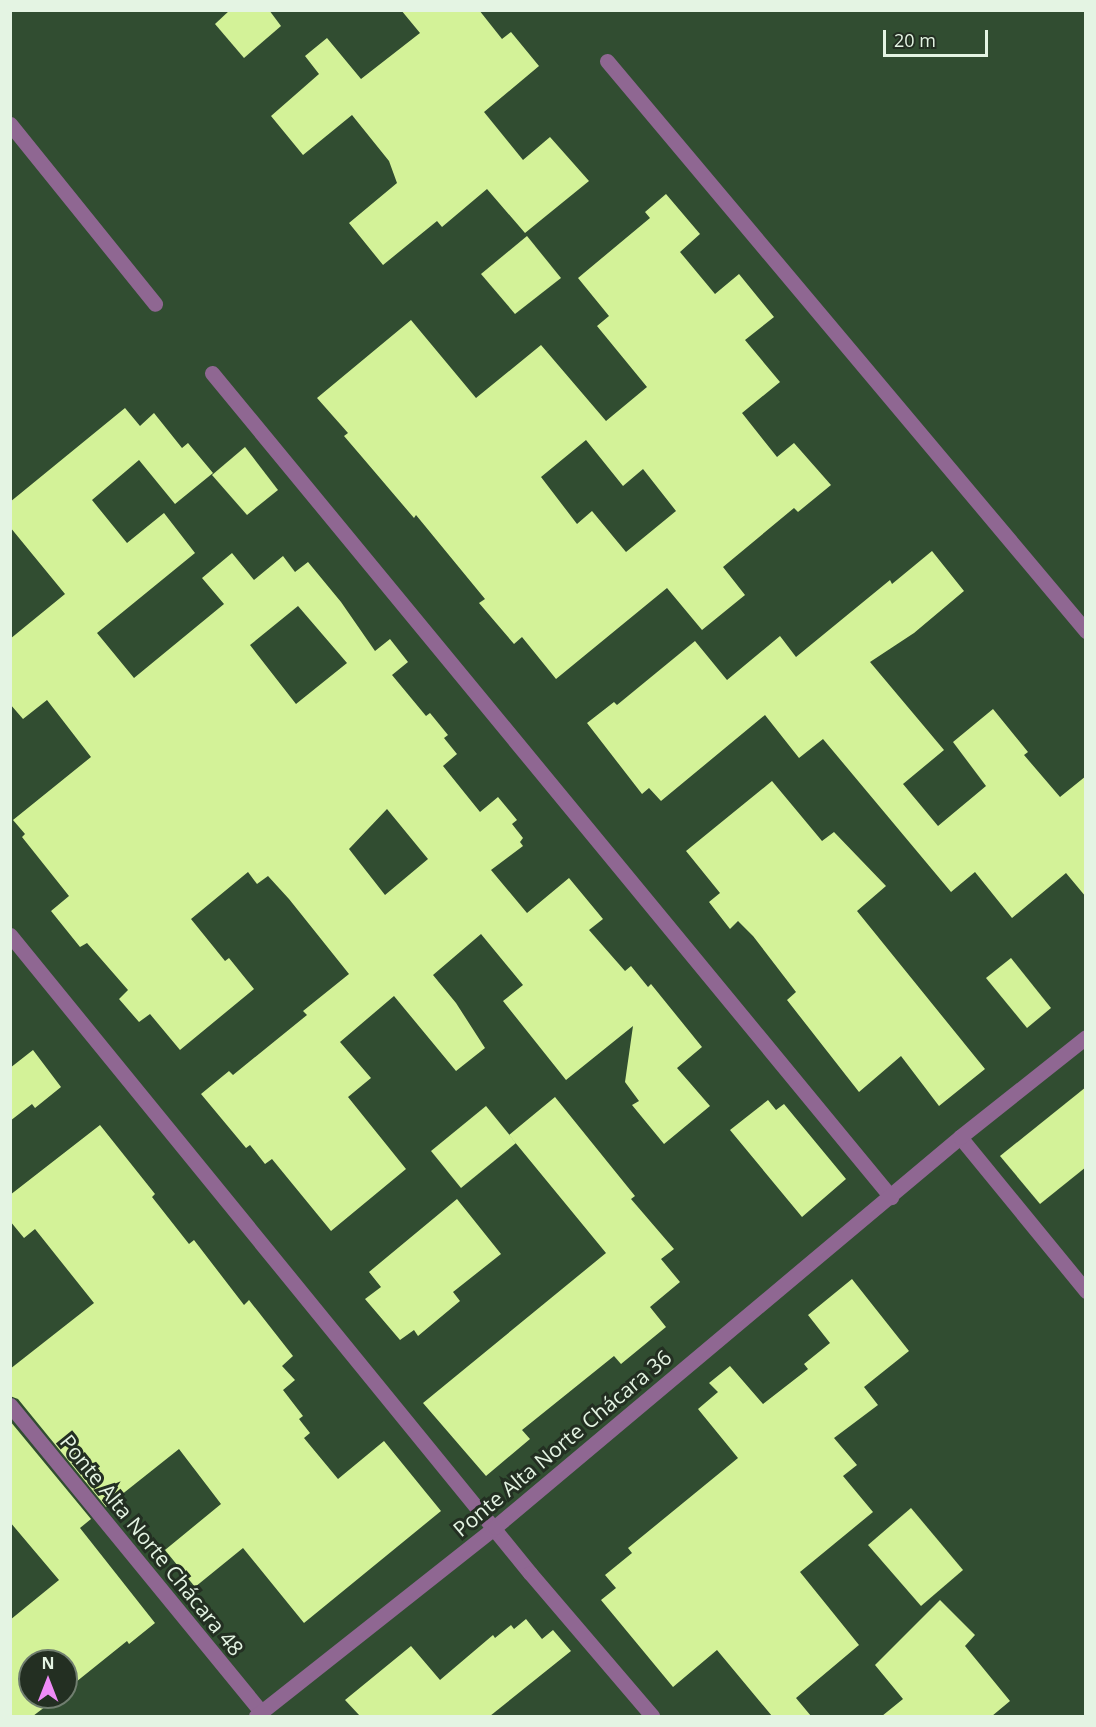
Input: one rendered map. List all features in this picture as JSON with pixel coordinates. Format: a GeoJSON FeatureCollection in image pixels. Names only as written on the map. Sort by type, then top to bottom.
{"type":"FeatureCollection","features":[{"type":"Feature","properties":{"kind":"street"},"geometry":{"type":"LineString","coordinates":[[607,62],[1086,631]]}},
{"type":"Feature","properties":{"kind":"street"},"geometry":{"type":"LineString","coordinates":[[10,124],[155,304]]}},
{"type":"Feature","properties":{"kind":"street"},"geometry":{"type":"LineString","coordinates":[[212,373],[891,1197]]}},
{"type":"Feature","properties":{"kind":"street"},"geometry":{"type":"LineString","coordinates":[[10,935],[495,1527],[530,1573],[652,1716]]}},
{"type":"Feature","properties":{"kind":"street","name":"Ponte Alta Norte Chácara 36"},"geometry":{"type":"LineString","coordinates":[[258,1714],[495,1527],[960,1137],[1086,1037]]}},
{"type":"Feature","properties":{"kind":"street"},"geometry":{"type":"LineString","coordinates":[[960,1137],[1086,1291]]}},
{"type":"Feature","properties":{"kind":"street","name":"Ponte Alta Norte Chácara 48"},"geometry":{"type":"LineString","coordinates":[[10,1405],[258,1714]]}},
{"type":"Feature","properties":{"kind":"building"},"geometry":{"type":"Polygon","coordinates":[[[230,10],[269,10],[281,26],[244,58],[215,24],[230,10]]]}},
{"type":"Feature","properties":{"kind":"building"},"geometry":{"type":"Polygon","coordinates":[[[401,10],[479,10],[502,39],[511,32],[539,66],[484,112],[523,160],[550,137],[589,181],[525,233],[487,189],[442,227],[437,221],[383,265],[349,223],[397,183],[389,161],[352,115],[303,155],[271,116],[319,74],[305,56],[327,38],[361,79],[420,33],[401,10]]]}},
{"type":"Feature","properties":{"kind":"building"},"geometry":{"type":"Polygon","coordinates":[[[666,194],[700,234],[680,252],[715,294],[739,274],[774,317],[745,340],[780,382],[742,413],[777,457],[794,443],[831,485],[798,512],[794,508],[723,567],[745,595],[702,630],[667,588],[556,679],[522,637],[514,644],[479,603],[485,599],[416,515],[414,518],[344,436],[348,433],[317,398],[411,320],[476,398],[541,345],[606,421],[647,387],[597,326],[609,316],[578,278],[650,218],[645,212],[666,194]],[[586,440],[541,477],[577,524],[592,511],[626,552],[676,511],[643,469],[623,486],[586,440]]]}},
{"type":"Feature","properties":{"kind":"building"},"geometry":{"type":"Polygon","coordinates":[[[527,236],[561,278],[515,314],[481,274],[527,236]]]}},
{"type":"Feature","properties":{"kind":"building"},"geometry":{"type":"Polygon","coordinates":[[[125,408],[140,426],[154,413],[182,448],[188,443],[213,473],[175,504],[139,460],[92,500],[127,543],[164,513],[195,553],[97,633],[134,678],[224,604],[202,578],[232,553],[254,580],[283,556],[295,572],[308,562],[341,602],[375,651],[390,639],[408,662],[392,675],[426,716],[430,713],[448,735],[444,738],[457,754],[443,766],[480,812],[498,797],[517,820],[512,824],[523,838],[520,842],[523,846],[491,870],[527,913],[569,878],[603,919],[589,930],[625,971],[631,966],[648,987],[651,984],[702,1047],[677,1068],[710,1106],[664,1144],[632,1105],[639,1101],[625,1082],[633,1026],[566,1080],[503,1001],[523,985],[481,934],[433,975],[456,1003],[485,1048],[456,1071],[394,996],[340,1042],[371,1078],[348,1097],[406,1169],[331,1231],[272,1159],[265,1164],[250,1145],[246,1148],[201,1094],[229,1071],[233,1075],[307,1015],[303,1011],[349,974],[289,899],[268,876],[257,884],[248,872],[191,919],[225,961],[229,958],[254,989],[180,1050],[150,1014],[139,1022],[119,999],[128,990],[87,943],[80,947],[51,911],[69,896],[22,837],[25,834],[13,820],[91,757],[47,700],[23,719],[10,704],[10,639],[65,594],[10,527],[10,502],[125,408]],[[298,606],[250,645],[296,704],[347,663],[298,606]],[[387,809],[349,849],[385,895],[428,859],[387,809]]]}},
{"type":"Feature","properties":{"kind":"building"},"geometry":{"type":"Polygon","coordinates":[[[245,447],[278,490],[247,515],[212,475],[245,447]]]}},
{"type":"Feature","properties":{"kind":"building"},"geometry":{"type":"Polygon","coordinates":[[[932,551],[964,591],[914,633],[870,662],[944,750],[903,784],[938,826],[986,786],[953,742],[993,709],[1028,752],[1024,755],[1060,797],[1086,776],[1086,897],[1066,873],[1012,918],[975,872],[951,892],[823,739],[799,758],[765,715],[661,801],[649,788],[642,794],[587,723],[614,702],[617,705],[695,641],[727,680],[780,636],[796,657],[890,580],[892,584],[932,551]]]}},
{"type":"Feature","properties":{"kind":"building"},"geometry":{"type":"Polygon","coordinates":[[[772,781],[822,841],[834,832],[886,886],[857,911],[985,1069],[939,1106],[901,1056],[859,1092],[787,1000],[796,992],[753,936],[738,921],[730,929],[709,902],[720,893],[686,851],[772,781]]]}},
{"type":"Feature","properties":{"kind":"building"},"geometry":{"type":"Polygon","coordinates":[[[1011,958],[1051,1008],[1027,1028],[986,978],[1011,958]]]}},
{"type":"Feature","properties":{"kind":"building"},"geometry":{"type":"Polygon","coordinates":[[[33,1050],[61,1087],[35,1108],[32,1104],[10,1121],[10,1068],[33,1050]]]}},
{"type":"Feature","properties":{"kind":"building"},"geometry":{"type":"Polygon","coordinates":[[[1086,1087],[1086,1167],[1040,1204],[1000,1156],[1086,1087]]]}},
{"type":"Feature","properties":{"kind":"building"},"geometry":{"type":"Polygon","coordinates":[[[555,1097],[635,1196],[631,1199],[674,1249],[661,1259],[680,1282],[650,1307],[666,1327],[621,1364],[614,1356],[522,1430],[530,1439],[486,1476],[423,1403],[606,1253],[509,1135],[555,1097]]]}},
{"type":"Feature","properties":{"kind":"building"},"geometry":{"type":"Polygon","coordinates":[[[768,1100],[776,1110],[784,1104],[846,1179],[802,1217],[730,1130],[768,1100]]]}},
{"type":"Feature","properties":{"kind":"building"},"geometry":{"type":"Polygon","coordinates":[[[486,1106],[516,1143],[461,1188],[431,1151],[486,1106]]]}},
{"type":"Feature","properties":{"kind":"building"},"geometry":{"type":"Polygon","coordinates":[[[100,1125],[155,1194],[152,1197],[189,1244],[194,1240],[244,1305],[249,1300],[293,1356],[282,1366],[295,1380],[283,1390],[303,1416],[299,1419],[310,1433],[304,1438],[338,1479],[384,1441],[441,1511],[304,1623],[243,1548],[195,1587],[165,1550],[221,1504],[179,1449],[106,1507],[18,1399],[10,1396],[10,1369],[94,1303],[35,1229],[24,1238],[10,1221],[10,1195],[100,1125]]]}},
{"type":"Feature","properties":{"kind":"building"},"geometry":{"type":"Polygon","coordinates":[[[457,1199],[501,1254],[453,1292],[460,1301],[418,1336],[414,1330],[400,1340],[365,1299],[381,1287],[369,1272],[457,1199]]]}},
{"type":"Feature","properties":{"kind":"building"},"geometry":{"type":"Polygon","coordinates":[[[852,1279],[909,1351],[864,1387],[878,1405],[834,1438],[857,1465],[843,1476],[873,1512],[800,1572],[859,1645],[796,1698],[811,1716],[772,1716],[717,1650],[673,1687],[601,1600],[616,1588],[605,1575],[632,1553],[628,1548],[738,1458],[698,1409],[718,1392],[709,1383],[730,1366],[763,1404],[808,1369],[804,1364],[830,1343],[808,1315],[852,1279]]]}},
{"type":"Feature","properties":{"kind":"building"},"geometry":{"type":"Polygon","coordinates":[[[10,1421],[91,1519],[80,1528],[155,1623],[129,1644],[127,1641],[78,1680],[78,1649],[18,1649],[18,1709],[42,1709],[33,1716],[10,1716],[10,1620],[59,1580],[10,1522],[10,1421]]]}},
{"type":"Feature","properties":{"kind":"building"},"geometry":{"type":"Polygon","coordinates":[[[911,1508],[963,1570],[921,1606],[868,1545],[911,1508]]]}},
{"type":"Feature","properties":{"kind":"building"},"geometry":{"type":"Polygon","coordinates":[[[940,1600],[975,1635],[965,1646],[1010,1701],[992,1716],[882,1716],[903,1699],[875,1665],[940,1600]]]}},
{"type":"Feature","properties":{"kind":"building"},"geometry":{"type":"Polygon","coordinates":[[[526,1619],[542,1639],[553,1630],[571,1651],[490,1716],[360,1716],[345,1700],[411,1646],[440,1680],[493,1635],[495,1638],[511,1625],[514,1629],[526,1619]]]}}]}
